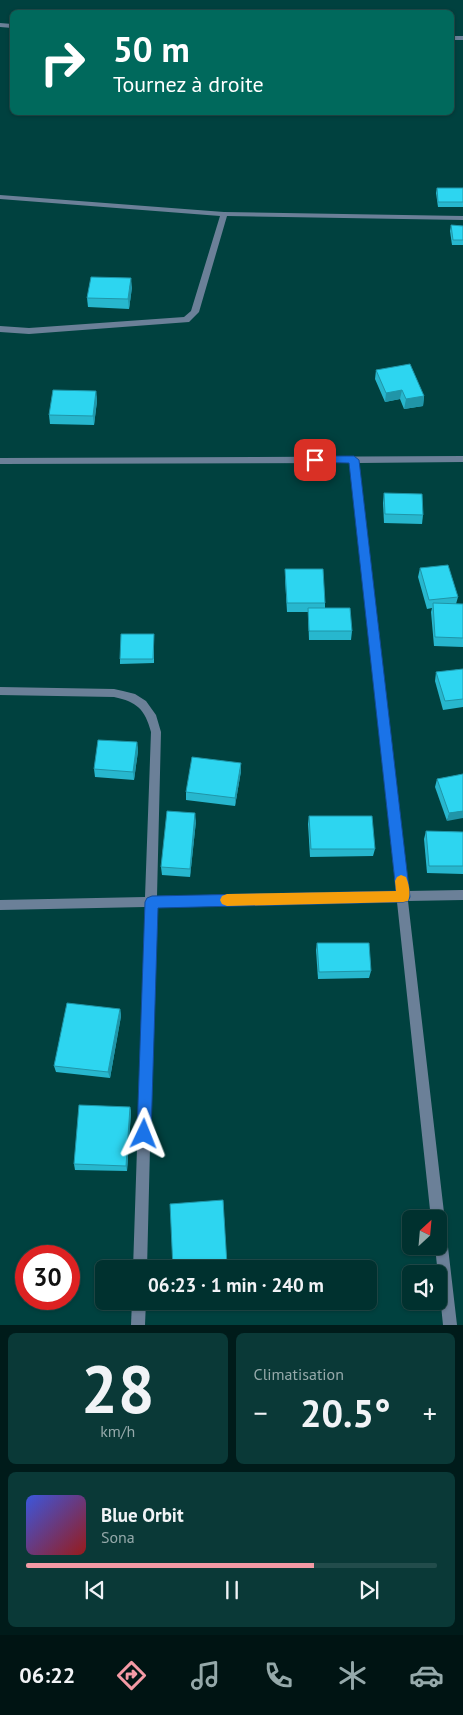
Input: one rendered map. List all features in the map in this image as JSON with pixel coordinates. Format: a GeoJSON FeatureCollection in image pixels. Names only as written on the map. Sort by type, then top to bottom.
{"type":"FeatureCollection","features":[{"type":"Feature","properties":{"kind":"street"},"geometry":{"type":"LineString","coordinates":[[0,197],[224,214],[463,218]]}},
{"type":"Feature","properties":{"kind":"street"},"geometry":{"type":"LineString","coordinates":[[0,329],[28,331],[186,320],[195,312],[224,214]]}},
{"type":"Feature","properties":{"kind":"street"},"geometry":{"type":"LineString","coordinates":[[0,461],[463,459]]}},
{"type":"Feature","properties":{"kind":"street"},"geometry":{"type":"LineString","coordinates":[[354,460],[438,1210]]}},
{"type":"Feature","properties":{"kind":"street"},"geometry":{"type":"LineString","coordinates":[[0,691],[114,693],[130,696],[144,704],[152,715],[156,732],[140,1260]]}},
{"type":"Feature","properties":{"kind":"street"},"geometry":{"type":"LineString","coordinates":[[0,905],[463,895]]}},
{"type":"Feature","properties":{"kind":"street"},"geometry":{"type":"LineString","coordinates":[[443,1255],[450,1325]]}},
{"type":"Feature","properties":{"kind":"street"},"geometry":{"type":"LineString","coordinates":[[138,1325],[139,1310]]}},
{"type":"Feature","properties":{"kind":"building"},"geometry":{"type":"Polygon","coordinates":[[[437,188],[463,188],[463,202],[438,202],[437,188]]]}},
{"type":"Feature","properties":{"kind":"building"},"geometry":{"type":"Polygon","coordinates":[[[451,225],[463,226],[463,240],[453,240],[451,225]]]}},
{"type":"Feature","properties":{"kind":"building"},"geometry":{"type":"Polygon","coordinates":[[[91,277],[131,278],[128,299],[87,298],[91,277]]]}},
{"type":"Feature","properties":{"kind":"building"},"geometry":{"type":"Polygon","coordinates":[[[410,364],[424,396],[406,399],[402,390],[386,393],[376,370],[410,364]]]}},
{"type":"Feature","properties":{"kind":"building"},"geometry":{"type":"Polygon","coordinates":[[[53,390],[96,391],[93,416],[49,415],[53,390]]]}},
{"type":"Feature","properties":{"kind":"building"},"geometry":{"type":"Polygon","coordinates":[[[384,493],[422,494],[423,515],[385,514],[384,493]]]}},
{"type":"Feature","properties":{"kind":"building"},"geometry":{"type":"Polygon","coordinates":[[[448,565],[458,597],[429,600],[420,568],[448,565]]]}},
{"type":"Feature","properties":{"kind":"building"},"geometry":{"type":"Polygon","coordinates":[[[285,569],[323,569],[325,603],[287,603],[285,569]]]}},
{"type":"Feature","properties":{"kind":"building"},"geometry":{"type":"Polygon","coordinates":[[[433,603],[463,604],[463,638],[435,637],[433,603]]]}},
{"type":"Feature","properties":{"kind":"building"},"geometry":{"type":"Polygon","coordinates":[[[308,608],[350,608],[352,631],[309,631],[308,608]]]}},
{"type":"Feature","properties":{"kind":"building"},"geometry":{"type":"Polygon","coordinates":[[[121,634],[154,634],[153,659],[120,659],[121,634]]]}},
{"type":"Feature","properties":{"kind":"building"},"geometry":{"type":"Polygon","coordinates":[[[463,669],[463,699],[445,701],[436,672],[463,669]]]}},
{"type":"Feature","properties":{"kind":"building"},"geometry":{"type":"Polygon","coordinates":[[[98,740],[137,742],[133,772],[94,769],[98,740]]]}},
{"type":"Feature","properties":{"kind":"building"},"geometry":{"type":"Polygon","coordinates":[[[192,757],[241,763],[235,798],[186,792],[192,757]]]}},
{"type":"Feature","properties":{"kind":"building"},"geometry":{"type":"Polygon","coordinates":[[[463,774],[463,811],[449,813],[437,779],[463,774]]]}},
{"type":"Feature","properties":{"kind":"building"},"geometry":{"type":"Polygon","coordinates":[[[167,811],[195,813],[190,869],[161,867],[167,811]]]}},
{"type":"Feature","properties":{"kind":"building"},"geometry":{"type":"Polygon","coordinates":[[[309,816],[372,816],[375,849],[311,849],[309,816]]]}},
{"type":"Feature","properties":{"kind":"building"},"geometry":{"type":"Polygon","coordinates":[[[426,831],[463,832],[463,866],[429,866],[426,831]]]}},
{"type":"Feature","properties":{"kind":"building"},"geometry":{"type":"Polygon","coordinates":[[[317,943],[369,943],[371,971],[319,972],[317,943]]]}},
{"type":"Feature","properties":{"kind":"building"},"geometry":{"type":"Polygon","coordinates":[[[67,1003],[120,1009],[108,1072],[54,1066],[67,1003]]]}},
{"type":"Feature","properties":{"kind":"building"},"geometry":{"type":"Polygon","coordinates":[[[79,1105],[130,1107],[126,1166],[74,1164],[79,1105]]]}},
{"type":"Feature","properties":{"kind":"building"},"geometry":{"type":"Polygon","coordinates":[[[223,1200],[227,1260],[173,1260],[170,1204],[223,1200]]]}},
{"type":"Feature","properties":{"kind":"slow traffic"},"geometry":{"type":"LineString","coordinates":[[227,900],[403,897],[401,881]]}},
{"type":"Feature","properties":{"kind":"route"},"geometry":{"type":"LineString","coordinates":[[144,1134],[152,902],[403,897],[354,460],[315,460]]}}]}
